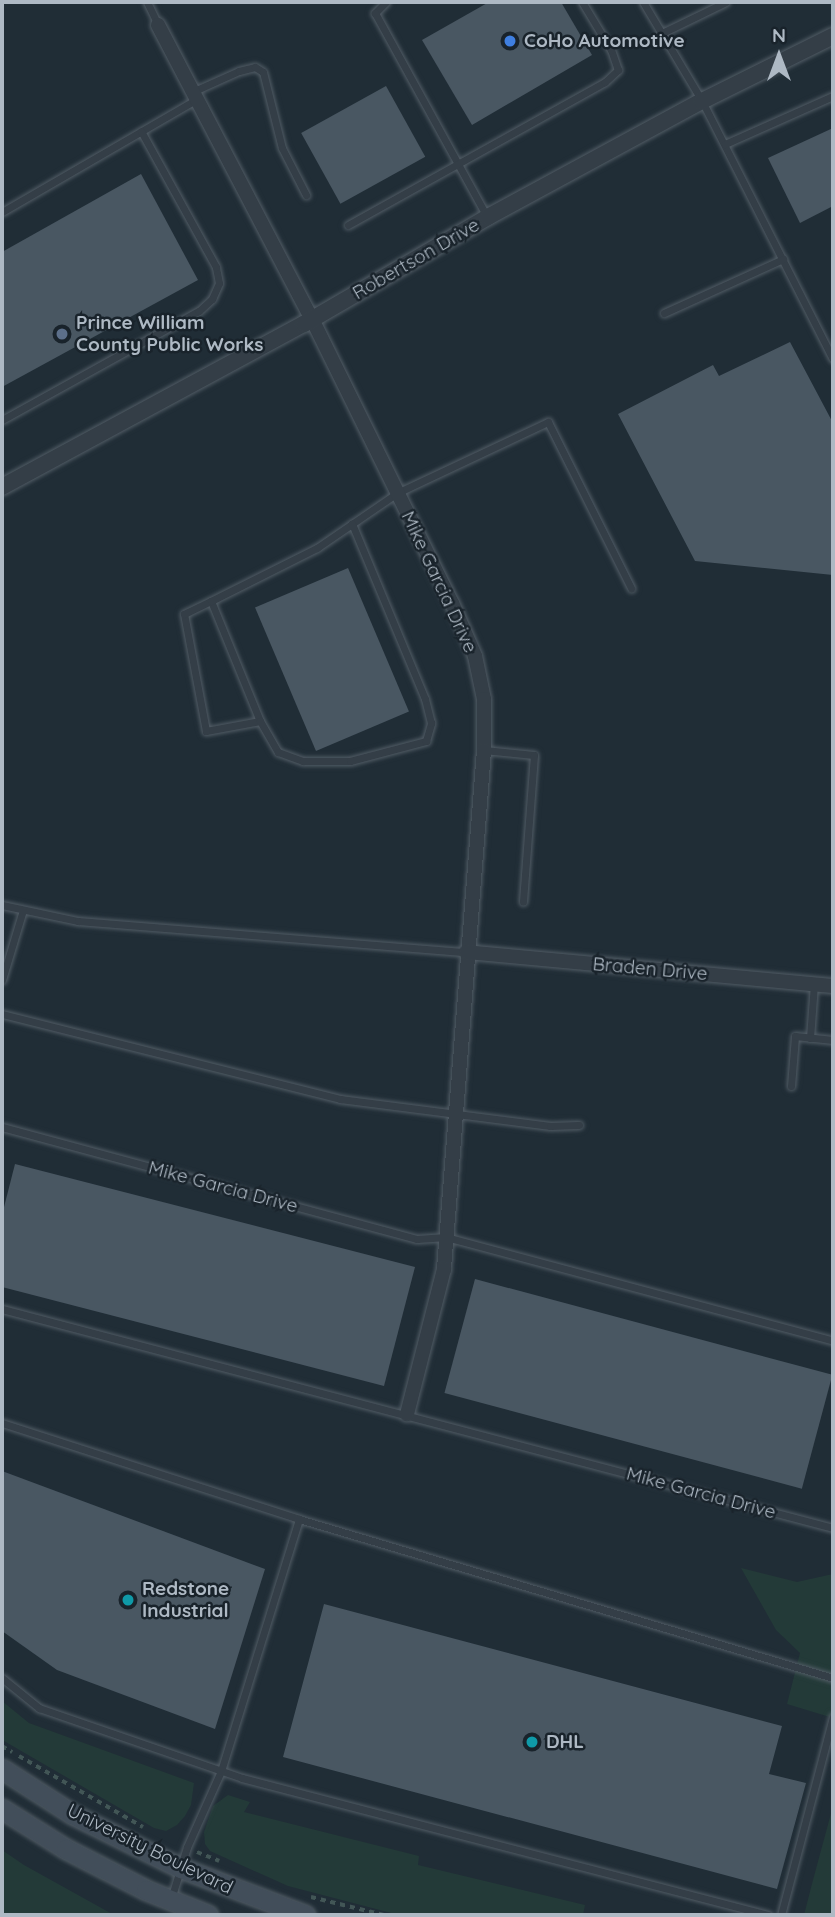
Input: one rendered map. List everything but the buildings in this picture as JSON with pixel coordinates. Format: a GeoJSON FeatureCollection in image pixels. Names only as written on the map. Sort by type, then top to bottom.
{"type":"FeatureCollection","features":[{"type":"Feature","properties":{"kind":"main road","name":"University Boulevard"},"geometry":{"type":"LineString","coordinates":[[2,1769],[72,1814],[181,1868],[305,1915]]}},
{"type":"Feature","properties":{"kind":"main road","name":"University Boulevard"},"geometry":{"type":"LineString","coordinates":[[2,1809],[66,1849],[171,1901],[208,1915]]}},
{"type":"Feature","properties":{"kind":"street","name":"Mike Garcia Drive"},"geometry":{"type":"LineString","coordinates":[[158,25],[312,319],[397,492],[475,656],[484,699],[484,750],[466,952],[444,1269],[407,1414]]}},
{"type":"Feature","properties":{"kind":"street","name":"Robertson Drive"},"geometry":{"type":"LineString","coordinates":[[2,487],[312,319],[488,217],[702,101],[833,36]]}},
{"type":"Feature","properties":{"kind":"street","name":"Braden Drive"},"geometry":{"type":"LineString","coordinates":[[466,952],[833,986]]}},
{"type":"Feature","properties":{"kind":"lane"},"geometry":{"type":"LineString","coordinates":[[147,2],[158,25]]}},
{"type":"Feature","properties":{"kind":"lane"},"geometry":{"type":"LineString","coordinates":[[386,2],[375,13],[488,217]]}},
{"type":"Feature","properties":{"kind":"lane"},"geometry":{"type":"LineString","coordinates":[[348,225],[605,82],[618,70],[611,50],[582,2]]}},
{"type":"Feature","properties":{"kind":"lane"},"geometry":{"type":"LineString","coordinates":[[643,2],[702,101],[833,359]]}},
{"type":"Feature","properties":{"kind":"lane"},"geometry":{"type":"LineString","coordinates":[[660,34],[726,2]]}},
{"type":"Feature","properties":{"kind":"lane"},"geometry":{"type":"LineString","coordinates":[[2,212],[141,131],[193,96],[239,71],[255,67],[263,72],[282,148],[306,195]]}},
{"type":"Feature","properties":{"kind":"lane"},"geometry":{"type":"LineString","coordinates":[[724,144],[833,96]]}},
{"type":"Feature","properties":{"kind":"lane"},"geometry":{"type":"LineString","coordinates":[[2,420],[199,312],[212,299],[219,283],[216,267],[141,131]]}},
{"type":"Feature","properties":{"kind":"lane"},"geometry":{"type":"LineString","coordinates":[[664,313],[783,259]]}},
{"type":"Feature","properties":{"kind":"lane"},"geometry":{"type":"LineString","coordinates":[[260,721],[206,732],[184,614],[317,548],[397,492],[548,422],[631,588]]}},
{"type":"Feature","properties":{"kind":"lane"},"geometry":{"type":"LineString","coordinates":[[211,601],[260,721],[278,752],[303,761],[350,761],[426,741],[431,723],[425,699],[352,524]]}},
{"type":"Feature","properties":{"kind":"lane"},"geometry":{"type":"LineString","coordinates":[[484,750],[534,755],[523,902]]}},
{"type":"Feature","properties":{"kind":"lane"},"geometry":{"type":"LineString","coordinates":[[2,905],[78,921],[466,952]]}},
{"type":"Feature","properties":{"kind":"lane"},"geometry":{"type":"LineString","coordinates":[[2,980],[23,910]]}},
{"type":"Feature","properties":{"kind":"lane"},"geometry":{"type":"LineString","coordinates":[[810,1038],[814,984]]}},
{"type":"Feature","properties":{"kind":"lane"},"geometry":{"type":"LineString","coordinates":[[2,1014],[340,1100],[454,1116],[550,1126],[579,1125]]}},
{"type":"Feature","properties":{"kind":"lane"},"geometry":{"type":"LineString","coordinates":[[791,1086],[795,1036],[833,1041]]}},
{"type":"Feature","properties":{"kind":"lane","name":"Mike Garcia Drive"},"geometry":{"type":"LineString","coordinates":[[2,1127],[417,1239],[446,1237],[833,1340]]}},
{"type":"Feature","properties":{"kind":"lane","name":"Mike Garcia Drive"},"geometry":{"type":"LineString","coordinates":[[2,1309],[833,1528]]}},
{"type":"Feature","properties":{"kind":"lane"},"geometry":{"type":"LineString","coordinates":[[2,1423],[299,1520],[833,1678]]}},
{"type":"Feature","properties":{"kind":"lane"},"geometry":{"type":"LineString","coordinates":[[171,1901],[181,1868],[221,1771],[299,1520]]}},
{"type":"Feature","properties":{"kind":"lane"},"geometry":{"type":"LineString","coordinates":[[2,1678],[39,1708],[221,1771],[768,1915]]}},
{"type":"Feature","properties":{"kind":"lane"},"geometry":{"type":"LineString","coordinates":[[781,1915],[833,1717]]}},
{"type":"Feature","properties":{"kind":"green space"},"geometry":{"type":"Polygon","coordinates":[[[741,1568],[797,1582],[833,1574],[833,1718],[787,1704],[800,1653],[776,1630],[741,1568]]]}},
{"type":"Feature","properties":{"kind":"green space"},"geometry":{"type":"Polygon","coordinates":[[[2,1701],[29,1723],[194,1783],[191,1805],[185,1816],[177,1825],[166,1831],[154,1828],[4,1741],[2,1701]]]}},
{"type":"Feature","properties":{"kind":"green space"},"geometry":{"type":"Polygon","coordinates":[[[228,1795],[250,1802],[244,1812],[419,1856],[418,1865],[585,1905],[583,1915],[399,1915],[288,1886],[210,1851],[205,1844],[204,1832],[213,1806],[228,1795]]]}},
{"type":"Feature","properties":{"kind":"green space"},"geometry":{"type":"Polygon","coordinates":[[[833,1806],[833,1915],[804,1915],[813,1880],[833,1806]]]}},
{"type":"Feature","properties":{"kind":"green space"},"geometry":{"type":"Polygon","coordinates":[[[2,1850],[24,1865],[114,1915],[2,1915],[2,1850]]]}},
{"type":"Feature","properties":{"kind":"place","name":"CoHo Automotive"},"geometry":{"type":"Point","coordinates":[510,41]}},
{"type":"Feature","properties":{"kind":"place","name":"Prince William County Public Works"},"geometry":{"type":"Point","coordinates":[62,334]}},
{"type":"Feature","properties":{"kind":"place","name":"Redstone Industrial"},"geometry":{"type":"Point","coordinates":[128,1600]}},
{"type":"Feature","properties":{"kind":"place","name":"DHL"},"geometry":{"type":"Point","coordinates":[532,1742]}}]}
